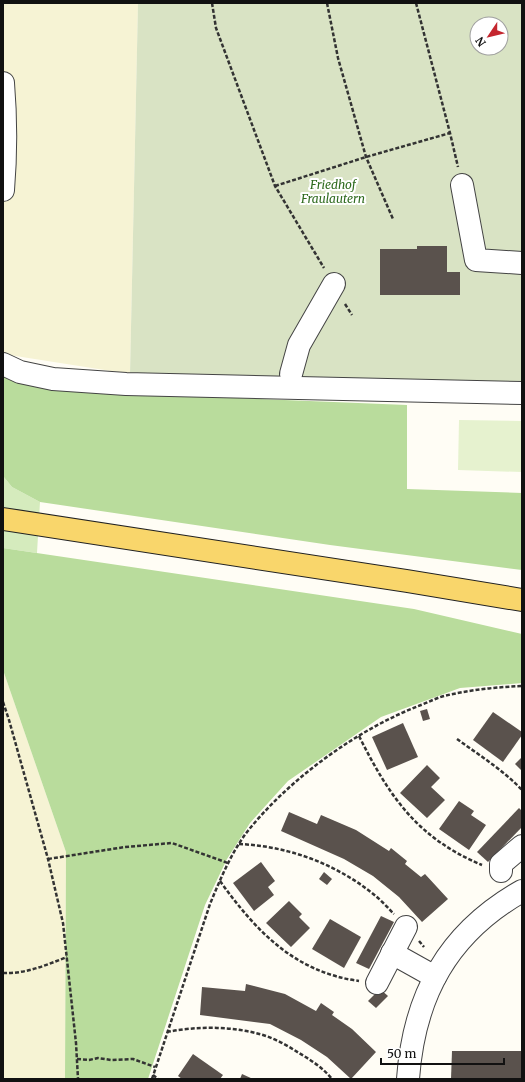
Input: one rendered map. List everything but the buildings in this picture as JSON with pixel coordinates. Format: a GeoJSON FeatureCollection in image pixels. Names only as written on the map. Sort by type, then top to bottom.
{"type":"FeatureCollection","features":[{"type":"Feature","properties":{"kind":"main road"},"geometry":{"type":"LineString","coordinates":[[3,519],[383,577],[522,600]]}},
{"type":"Feature","properties":{"kind":"street"},"geometry":{"type":"LineString","coordinates":[[3,82],[6,112],[3,190]]}},
{"type":"Feature","properties":{"kind":"street"},"geometry":{"type":"LineString","coordinates":[[462,185],[476,260],[522,262]]}},
{"type":"Feature","properties":{"kind":"street"},"geometry":{"type":"LineString","coordinates":[[291,374],[299,345],[334,284]]}},
{"type":"Feature","properties":{"kind":"street"},"geometry":{"type":"LineString","coordinates":[[3,364],[20,372],[53,379],[111,383],[522,393]]}},
{"type":"Feature","properties":{"kind":"street"},"geometry":{"type":"LineString","coordinates":[[501,872],[501,864],[522,847]]}},
{"type":"Feature","properties":{"kind":"street"},"geometry":{"type":"LineString","coordinates":[[408,1079],[413,1037],[421,1008],[435,977],[453,949],[466,934],[504,901],[522,890]]}},
{"type":"Feature","properties":{"kind":"street"},"geometry":{"type":"LineString","coordinates":[[377,983],[406,927]]}},
{"type":"Feature","properties":{"kind":"street"},"geometry":{"type":"LineString","coordinates":[[392,954],[435,977]]}},
{"type":"Feature","properties":{"kind":"path"},"geometry":{"type":"LineString","coordinates":[[212,3],[216,28],[275,186],[352,315]]}},
{"type":"Feature","properties":{"kind":"path"},"geometry":{"type":"LineString","coordinates":[[327,3],[338,58],[366,157],[393,219]]}},
{"type":"Feature","properties":{"kind":"path"},"geometry":{"type":"LineString","coordinates":[[416,3],[462,185]]}},
{"type":"Feature","properties":{"kind":"path"},"geometry":{"type":"LineString","coordinates":[[275,186],[366,157],[450,133]]}},
{"type":"Feature","properties":{"kind":"path"},"geometry":{"type":"LineString","coordinates":[[152,1079],[166,1032],[210,904],[228,863],[246,833],[281,794],[313,768],[359,736],[404,712],[444,696],[495,687],[522,686]]}},
{"type":"Feature","properties":{"kind":"path"},"geometry":{"type":"LineString","coordinates":[[3,702],[48,859],[63,923],[78,1079]]}},
{"type":"Feature","properties":{"kind":"path"},"geometry":{"type":"LineString","coordinates":[[359,736],[388,789],[418,824],[439,842],[466,858],[501,872]]}},
{"type":"Feature","properties":{"kind":"path"},"geometry":{"type":"LineString","coordinates":[[456,739],[495,766],[514,781],[522,790]]}},
{"type":"Feature","properties":{"kind":"path"},"geometry":{"type":"LineString","coordinates":[[48,859],[125,847],[172,843],[228,863]]}},
{"type":"Feature","properties":{"kind":"path"},"geometry":{"type":"LineString","coordinates":[[239,844],[300,854],[325,864],[356,880],[373,893],[424,947]]}},
{"type":"Feature","properties":{"kind":"path"},"geometry":{"type":"LineString","coordinates":[[220,881],[259,930],[280,949],[299,961],[329,973],[351,980],[377,983]]}},
{"type":"Feature","properties":{"kind":"path"},"geometry":{"type":"LineString","coordinates":[[3,973],[37,969],[67,957]]}},
{"type":"Feature","properties":{"kind":"path"},"geometry":{"type":"LineString","coordinates":[[166,1032],[209,1027],[263,1035],[288,1046],[312,1060],[332,1079]]}},
{"type":"Feature","properties":{"kind":"path"},"geometry":{"type":"LineString","coordinates":[[77,1059],[133,1059],[155,1066]]}},
{"type":"Feature","properties":{"kind":"path"},"geometry":{"type":"LineString","coordinates":[[153,1075],[158,1079]]}},
{"type":"Feature","properties":{"kind":"shaded area"},"geometry":{"type":"Polygon","coordinates":[[[3,3],[138,3],[130,374],[3,354],[3,3]]]}},
{"type":"Feature","properties":{"kind":"shaded area"},"geometry":{"type":"Polygon","coordinates":[[[3,670],[66,852],[65,1079],[3,1079],[3,670]]]}},
{"type":"Feature","properties":{"kind":"green space","name":"Friedhof Fraulautern"},"geometry":{"type":"Polygon","coordinates":[[[138,3],[522,3],[522,383],[130,374],[138,3]]]}},
{"type":"Feature","properties":{"kind":"green space"},"geometry":{"type":"Polygon","coordinates":[[[3,376],[12,376],[68,391],[407,405],[407,489],[522,493],[522,570],[330,545],[40,502],[12,487],[3,476],[3,376]]]}},
{"type":"Feature","properties":{"kind":"green space"},"geometry":{"type":"Polygon","coordinates":[[[459,420],[522,421],[522,472],[458,470],[459,420]]]}},
{"type":"Feature","properties":{"kind":"green space"},"geometry":{"type":"Polygon","coordinates":[[[3,476],[12,487],[40,502],[37,553],[3,548],[3,476]]]}},
{"type":"Feature","properties":{"kind":"green space"},"geometry":{"type":"Polygon","coordinates":[[[3,548],[414,609],[522,634],[522,683],[460,688],[381,717],[288,781],[250,823],[227,859],[205,905],[148,1079],[65,1079],[66,852],[3,670],[3,548]]]}}]}
